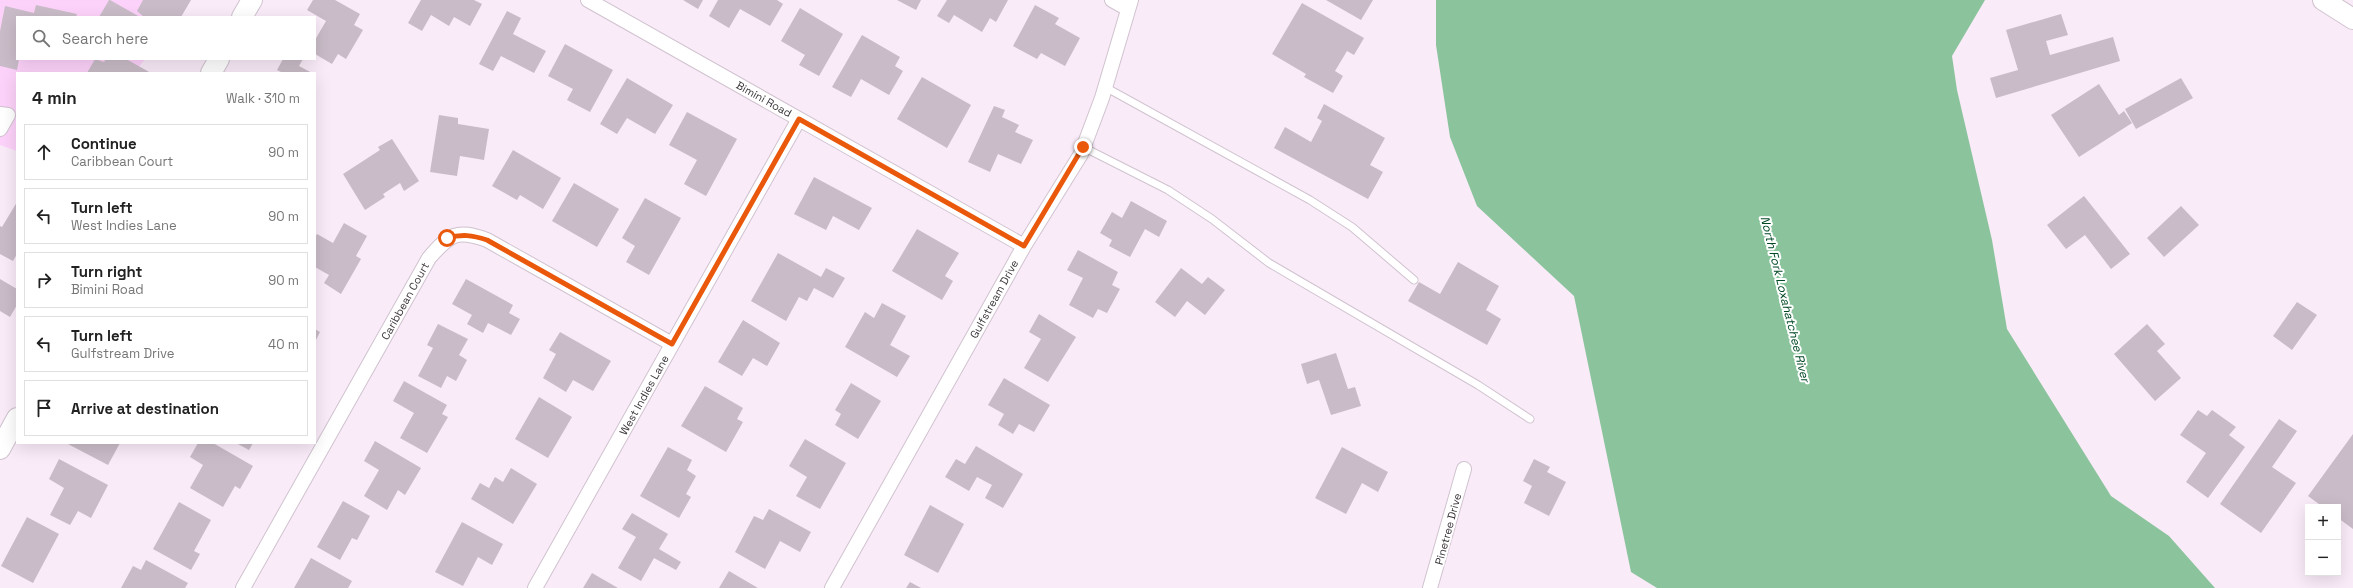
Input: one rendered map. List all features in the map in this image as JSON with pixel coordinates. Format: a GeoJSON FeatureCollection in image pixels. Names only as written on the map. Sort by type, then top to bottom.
{"type":"FeatureCollection","features":[{"type":"Feature","properties":{"kind":"street"},"geometry":{"type":"LineString","coordinates":[[243,16],[252,0]]}},
{"type":"Feature","properties":{"kind":"street","name":"Bimini Road"},"geometry":{"type":"LineString","coordinates":[[588,0],[1024,246]]}},
{"type":"Feature","properties":{"kind":"street"},"geometry":{"type":"LineString","coordinates":[[1112,0],[1130,5]]}},
{"type":"Feature","properties":{"kind":"street"},"geometry":{"type":"LineString","coordinates":[[2323,0],[2353,19]]}},
{"type":"Feature","properties":{"kind":"street","name":"Gulfstream Drive"},"geometry":{"type":"LineString","coordinates":[[832,588],[1024,246],[1083,147],[1105,87],[1130,5]]}},
{"type":"Feature","properties":{"kind":"street"},"geometry":{"type":"LineString","coordinates":[[212,72],[218,60]]}},
{"type":"Feature","properties":{"kind":"street"},"geometry":{"type":"LineString","coordinates":[[0,129],[4,114]]}},
{"type":"Feature","properties":{"kind":"street","name":"West Indies Lane"},"geometry":{"type":"LineString","coordinates":[[535,588],[799,119]]}},
{"type":"Feature","properties":{"kind":"street","name":"Caribbean Court"},"geometry":{"type":"LineString","coordinates":[[243,588],[429,258],[447,238],[460,234],[474,235],[487,240],[672,344]]}},
{"type":"Feature","properties":{"kind":"street"},"geometry":{"type":"LineString","coordinates":[[0,448],[16,420]]}},
{"type":"Feature","properties":{"kind":"street","name":"Pinetree Drive"},"geometry":{"type":"LineString","coordinates":[[1430,588],[1464,468]]}},
{"type":"Feature","properties":{"kind":"lane"},"geometry":{"type":"LineString","coordinates":[[1105,87],[1310,200],[1352,227],[1414,280]]}},
{"type":"Feature","properties":{"kind":"lane"},"geometry":{"type":"LineString","coordinates":[[1083,147],[1168,190],[1212,220],[1268,263],[1478,385],[1530,419]]}},
{"type":"Feature","properties":{"kind":"shaded area"},"geometry":{"type":"Polygon","coordinates":[[[0,0],[190,0],[178,16],[16,16],[16,60],[144,60],[135,72],[16,72],[16,151],[0,145],[0,0]]]}},
{"type":"Feature","properties":{"kind":"water","name":"North Fork Loxahatchee River"},"geometry":{"type":"Polygon","coordinates":[[[1436,0],[1985,0],[1952,56],[1957,90],[1992,240],[2007,329],[2111,496],[2169,536],[2215,588],[1657,588],[1631,572],[1574,296],[1477,206],[1450,137],[1436,45],[1436,0]]]}},
{"type":"Feature","properties":{"kind":"building"},"geometry":{"type":"Polygon","coordinates":[[[110,0],[138,16],[100,16],[110,0]]]}},
{"type":"Feature","properties":{"kind":"building"},"geometry":{"type":"Polygon","coordinates":[[[143,0],[191,0],[182,16],[143,16],[137,11],[143,0]]]}},
{"type":"Feature","properties":{"kind":"building"},"geometry":{"type":"Polygon","coordinates":[[[313,0],[335,0],[360,14],[354,25],[363,30],[346,59],[338,54],[332,64],[316,55],[316,38],[326,21],[307,10],[313,0]]]}},
{"type":"Feature","properties":{"kind":"building"},"geometry":{"type":"Polygon","coordinates":[[[421,0],[474,0],[482,4],[470,26],[454,17],[449,26],[431,15],[422,31],[408,23],[421,0]]]}},
{"type":"Feature","properties":{"kind":"building"},"geometry":{"type":"Polygon","coordinates":[[[683,0],[703,0],[698,9],[683,0]]]}},
{"type":"Feature","properties":{"kind":"building"},"geometry":{"type":"Polygon","coordinates":[[[718,0],[777,0],[783,4],[770,26],[740,9],[729,28],[709,16],[718,0]]]}},
{"type":"Feature","properties":{"kind":"building"},"geometry":{"type":"Polygon","coordinates":[[[897,0],[921,0],[916,10],[897,0]]]}},
{"type":"Feature","properties":{"kind":"building"},"geometry":{"type":"Polygon","coordinates":[[[947,0],[1008,0],[996,22],[990,18],[982,32],[954,15],[949,23],[937,16],[947,0]]]}},
{"type":"Feature","properties":{"kind":"building"},"geometry":{"type":"Polygon","coordinates":[[[1326,0],[1373,0],[1361,20],[1326,0]]]}},
{"type":"Feature","properties":{"kind":"building"},"geometry":{"type":"Polygon","coordinates":[[[1302,3],[1364,38],[1354,55],[1347,51],[1335,71],[1343,76],[1333,93],[1304,77],[1306,74],[1272,54],[1302,3]]]}},
{"type":"Feature","properties":{"kind":"building"},"geometry":{"type":"Polygon","coordinates":[[[36,5],[77,14],[76,16],[16,16],[16,60],[19,60],[17,70],[0,66],[0,31],[5,6],[34,13],[36,5]]]}},
{"type":"Feature","properties":{"kind":"building"},"geometry":{"type":"Polygon","coordinates":[[[1035,5],[1059,18],[1055,24],[1080,38],[1065,66],[1041,53],[1037,59],[1013,46],[1035,5]]]}},
{"type":"Feature","properties":{"kind":"building"},"geometry":{"type":"Polygon","coordinates":[[[800,8],[843,34],[819,76],[799,65],[805,55],[781,41],[800,8]]]}},
{"type":"Feature","properties":{"kind":"building"},"geometry":{"type":"Polygon","coordinates":[[[507,11],[521,18],[513,34],[546,51],[534,73],[501,56],[493,71],[479,64],[507,11]]]}},
{"type":"Feature","properties":{"kind":"building"},"geometry":{"type":"Polygon","coordinates":[[[2061,14],[2068,35],[2046,41],[2050,55],[2113,37],[2120,61],[1996,98],[1990,78],[2018,70],[2006,30],[2061,14]]]}},
{"type":"Feature","properties":{"kind":"building"},"geometry":{"type":"Polygon","coordinates":[[[862,35],[900,57],[895,66],[903,71],[889,95],[861,79],[851,97],[832,87],[862,35]]]}},
{"type":"Feature","properties":{"kind":"building"},"geometry":{"type":"Polygon","coordinates":[[[565,44],[613,70],[590,112],[567,100],[573,89],[548,76],[565,44]]]}},
{"type":"Feature","properties":{"kind":"building"},"geometry":{"type":"Polygon","coordinates":[[[94,60],[104,62],[105,60],[128,60],[149,72],[88,72],[94,60]]]}},
{"type":"Feature","properties":{"kind":"building"},"geometry":{"type":"Polygon","coordinates":[[[282,60],[302,60],[299,66],[310,72],[281,72],[277,70],[282,60]]]}},
{"type":"Feature","properties":{"kind":"building"},"geometry":{"type":"Polygon","coordinates":[[[922,77],[971,105],[947,148],[897,119],[922,77]]]}},
{"type":"Feature","properties":{"kind":"building"},"geometry":{"type":"Polygon","coordinates":[[[627,78],[673,105],[655,134],[627,118],[617,134],[600,124],[627,78]]]}},
{"type":"Feature","properties":{"kind":"building"},"geometry":{"type":"Polygon","coordinates":[[[2181,78],[2193,98],[2136,129],[2125,109],[2181,78]]]}},
{"type":"Feature","properties":{"kind":"building"},"geometry":{"type":"Polygon","coordinates":[[[2099,84],[2119,115],[2124,111],[2132,123],[2079,157],[2051,115],[2099,84]]]}},
{"type":"Feature","properties":{"kind":"building"},"geometry":{"type":"Polygon","coordinates":[[[1324,104],[1385,138],[1370,165],[1383,172],[1368,199],[1274,148],[1285,127],[1311,142],[1322,121],[1317,118],[1324,104]]]}},
{"type":"Feature","properties":{"kind":"building"},"geometry":{"type":"Polygon","coordinates":[[[994,106],[1005,110],[1002,117],[1019,125],[1015,132],[1033,140],[1021,164],[998,154],[990,172],[968,162],[994,106]]]}},
{"type":"Feature","properties":{"kind":"building"},"geometry":{"type":"Polygon","coordinates":[[[687,112],[737,139],[706,196],[684,184],[697,160],[669,145],[687,112]]]}},
{"type":"Feature","properties":{"kind":"building"},"geometry":{"type":"Polygon","coordinates":[[[439,115],[458,118],[458,124],[489,129],[484,160],[460,156],[457,176],[430,172],[439,115]]]}},
{"type":"Feature","properties":{"kind":"building"},"geometry":{"type":"Polygon","coordinates":[[[392,139],[419,181],[404,191],[400,183],[383,194],[385,197],[365,210],[343,174],[380,150],[378,147],[392,139]]]}},
{"type":"Feature","properties":{"kind":"building"},"geometry":{"type":"Polygon","coordinates":[[[513,150],[561,178],[543,209],[520,195],[517,200],[492,186],[513,150]]]}},
{"type":"Feature","properties":{"kind":"building"},"geometry":{"type":"Polygon","coordinates":[[[814,177],[872,208],[859,230],[833,216],[826,230],[794,214],[814,177]]]}},
{"type":"Feature","properties":{"kind":"building"},"geometry":{"type":"Polygon","coordinates":[[[574,183],[619,209],[597,247],[552,221],[574,183]]]}},
{"type":"Feature","properties":{"kind":"building"},"geometry":{"type":"Polygon","coordinates":[[[2084,196],[2130,254],[2111,269],[2085,235],[2066,249],[2047,225],[2084,196]]]}},
{"type":"Feature","properties":{"kind":"building"},"geometry":{"type":"Polygon","coordinates":[[[645,198],[681,218],[649,275],[626,262],[635,246],[622,238],[645,198]]]}},
{"type":"Feature","properties":{"kind":"building"},"geometry":{"type":"Polygon","coordinates":[[[1131,201],[1167,221],[1159,237],[1145,229],[1130,257],[1109,246],[1112,240],[1100,233],[1112,212],[1122,218],[1131,201]]]}},
{"type":"Feature","properties":{"kind":"building"},"geometry":{"type":"Polygon","coordinates":[[[16,204],[16,256],[13,261],[0,254],[0,226],[2,227],[16,204]]]}},
{"type":"Feature","properties":{"kind":"building"},"geometry":{"type":"Polygon","coordinates":[[[2181,206],[2199,225],[2164,257],[2147,238],[2181,206]]]}},
{"type":"Feature","properties":{"kind":"building"},"geometry":{"type":"Polygon","coordinates":[[[344,223],[367,236],[356,256],[361,259],[341,294],[324,283],[329,275],[316,268],[317,234],[333,243],[344,223]]]}},
{"type":"Feature","properties":{"kind":"building"},"geometry":{"type":"Polygon","coordinates":[[[917,229],[959,253],[945,276],[953,281],[942,300],[892,271],[917,229]]]}},
{"type":"Feature","properties":{"kind":"building"},"geometry":{"type":"Polygon","coordinates":[[[1078,250],[1118,272],[1112,285],[1120,289],[1107,313],[1098,309],[1093,318],[1069,305],[1083,278],[1067,270],[1078,250]]]}},
{"type":"Feature","properties":{"kind":"building"},"geometry":{"type":"Polygon","coordinates":[[[778,253],[821,277],[826,268],[845,278],[833,298],[814,288],[807,301],[799,297],[786,321],[751,301],[778,253]]]}},
{"type":"Feature","properties":{"kind":"building"},"geometry":{"type":"Polygon","coordinates":[[[1458,262],[1499,286],[1486,310],[1501,319],[1487,345],[1408,301],[1419,282],[1440,294],[1458,262]]]}},
{"type":"Feature","properties":{"kind":"building"},"geometry":{"type":"Polygon","coordinates":[[[1181,268],[1202,284],[1208,277],[1225,290],[1205,315],[1187,301],[1175,317],[1155,302],[1181,268]]]}},
{"type":"Feature","properties":{"kind":"building"},"geometry":{"type":"Polygon","coordinates":[[[0,279],[16,288],[16,307],[10,317],[0,311],[0,279]]]}},
{"type":"Feature","properties":{"kind":"building"},"geometry":{"type":"Polygon","coordinates":[[[466,279],[513,305],[509,313],[520,319],[511,335],[488,323],[483,333],[467,324],[472,315],[452,304],[466,279]]]}},
{"type":"Feature","properties":{"kind":"building"},"geometry":{"type":"Polygon","coordinates":[[[2297,302],[2317,315],[2292,350],[2273,336],[2297,302]]]}},
{"type":"Feature","properties":{"kind":"building"},"geometry":{"type":"Polygon","coordinates":[[[882,303],[906,316],[890,345],[910,356],[897,377],[845,347],[865,312],[874,318],[882,303]]]}},
{"type":"Feature","properties":{"kind":"building"},"geometry":{"type":"Polygon","coordinates":[[[1039,314],[1076,337],[1048,382],[1024,368],[1041,339],[1029,332],[1039,314]]]}},
{"type":"Feature","properties":{"kind":"building"},"geometry":{"type":"Polygon","coordinates":[[[743,320],[780,343],[767,366],[753,358],[742,376],[718,362],[743,320]]]}},
{"type":"Feature","properties":{"kind":"building"},"geometry":{"type":"Polygon","coordinates":[[[438,324],[468,339],[459,355],[467,360],[456,381],[447,376],[441,388],[418,376],[433,348],[427,345],[438,324]]]}},
{"type":"Feature","properties":{"kind":"building"},"geometry":{"type":"Polygon","coordinates":[[[2147,324],[2165,344],[2157,351],[2181,378],[2155,401],[2114,354],[2147,324]]]}},
{"type":"Feature","properties":{"kind":"building"},"geometry":{"type":"Polygon","coordinates":[[[316,330],[320,332],[316,340],[316,330]]]}},
{"type":"Feature","properties":{"kind":"building"},"geometry":{"type":"Polygon","coordinates":[[[560,332],[611,361],[593,391],[573,380],[566,392],[543,378],[556,354],[549,350],[560,332]]]}},
{"type":"Feature","properties":{"kind":"building"},"geometry":{"type":"Polygon","coordinates":[[[1336,353],[1348,389],[1355,387],[1361,406],[1331,415],[1319,380],[1307,384],[1301,364],[1336,353]]]}},
{"type":"Feature","properties":{"kind":"building"},"geometry":{"type":"Polygon","coordinates":[[[1004,378],[1050,405],[1034,432],[1019,424],[1013,434],[998,425],[1004,414],[988,405],[1004,378]]]}},
{"type":"Feature","properties":{"kind":"building"},"geometry":{"type":"Polygon","coordinates":[[[404,381],[447,405],[442,414],[448,417],[427,453],[400,438],[414,413],[393,401],[404,381]]]}},
{"type":"Feature","properties":{"kind":"building"},"geometry":{"type":"Polygon","coordinates":[[[851,383],[881,401],[858,439],[835,425],[841,414],[835,410],[851,383]]]}},
{"type":"Feature","properties":{"kind":"building"},"geometry":{"type":"Polygon","coordinates":[[[705,386],[743,408],[737,419],[743,422],[726,452],[681,426],[705,386]]]}},
{"type":"Feature","properties":{"kind":"building"},"geometry":{"type":"Polygon","coordinates":[[[539,397],[572,417],[548,458],[515,439],[539,397]]]}},
{"type":"Feature","properties":{"kind":"building"},"geometry":{"type":"Polygon","coordinates":[[[2198,410],[2207,416],[2212,410],[2236,427],[2229,435],[2245,447],[2208,498],[2186,482],[2206,453],[2180,435],[2198,410]]]}},
{"type":"Feature","properties":{"kind":"building"},"geometry":{"type":"Polygon","coordinates":[[[2279,419],[2297,431],[2272,467],[2296,483],[2261,533],[2220,504],[2279,419]]]}},
{"type":"Feature","properties":{"kind":"building"},"geometry":{"type":"Polygon","coordinates":[[[2353,434],[2353,529],[2341,520],[2341,504],[2319,504],[2308,496],[2353,434]]]}},
{"type":"Feature","properties":{"kind":"building"},"geometry":{"type":"Polygon","coordinates":[[[805,439],[846,463],[820,509],[796,496],[807,477],[789,466],[805,439]]]}},
{"type":"Feature","properties":{"kind":"building"},"geometry":{"type":"Polygon","coordinates":[[[375,441],[421,468],[405,495],[398,490],[387,510],[364,496],[379,470],[364,461],[375,441]]]}},
{"type":"Feature","properties":{"kind":"building"},"geometry":{"type":"Polygon","coordinates":[[[68,444],[119,444],[108,465],[68,444]]]}},
{"type":"Feature","properties":{"kind":"building"},"geometry":{"type":"Polygon","coordinates":[[[197,444],[215,444],[253,466],[240,489],[235,486],[223,507],[190,488],[203,465],[190,457],[197,444]]]}},
{"type":"Feature","properties":{"kind":"building"},"geometry":{"type":"Polygon","coordinates":[[[238,444],[252,444],[249,450],[238,444]]]}},
{"type":"Feature","properties":{"kind":"building"},"geometry":{"type":"Polygon","coordinates":[[[976,446],[1023,474],[1003,508],[985,498],[992,485],[977,477],[969,491],[945,477],[956,459],[965,464],[976,446]]]}},
{"type":"Feature","properties":{"kind":"building"},"geometry":{"type":"Polygon","coordinates":[[[668,447],[692,460],[687,470],[696,476],[686,494],[691,497],[679,518],[640,496],[668,447]]]}},
{"type":"Feature","properties":{"kind":"building"},"geometry":{"type":"Polygon","coordinates":[[[1342,447],[1388,472],[1378,492],[1362,483],[1346,514],[1315,498],[1342,447]]]}},
{"type":"Feature","properties":{"kind":"building"},"geometry":{"type":"Polygon","coordinates":[[[59,459],[108,485],[91,518],[78,511],[70,525],[50,515],[64,488],[49,479],[59,459]]]}},
{"type":"Feature","properties":{"kind":"building"},"geometry":{"type":"Polygon","coordinates":[[[1534,459],[1550,467],[1547,472],[1566,482],[1549,516],[1524,503],[1532,486],[1523,481],[1534,459]]]}},
{"type":"Feature","properties":{"kind":"building"},"geometry":{"type":"Polygon","coordinates":[[[511,468],[537,484],[513,524],[471,499],[480,483],[489,488],[495,477],[503,482],[511,468]]]}},
{"type":"Feature","properties":{"kind":"building"},"geometry":{"type":"Polygon","coordinates":[[[343,501],[370,516],[357,540],[352,538],[340,560],[317,547],[343,501]]]}},
{"type":"Feature","properties":{"kind":"building"},"geometry":{"type":"Polygon","coordinates":[[[179,502],[211,520],[194,551],[200,554],[191,570],[153,549],[179,502]]]}},
{"type":"Feature","properties":{"kind":"building"},"geometry":{"type":"Polygon","coordinates":[[[930,505],[964,524],[938,573],[904,555],[930,505]]]}},
{"type":"Feature","properties":{"kind":"building"},"geometry":{"type":"Polygon","coordinates":[[[769,509],[811,532],[800,552],[780,541],[765,569],[735,552],[754,516],[763,520],[769,509]]]}},
{"type":"Feature","properties":{"kind":"building"},"geometry":{"type":"Polygon","coordinates":[[[632,513],[668,534],[659,549],[681,562],[676,570],[654,558],[641,581],[618,568],[636,537],[622,529],[632,513]]]}},
{"type":"Feature","properties":{"kind":"building"},"geometry":{"type":"Polygon","coordinates":[[[27,517],[59,534],[33,583],[1,566],[27,517]]]}},
{"type":"Feature","properties":{"kind":"building"},"geometry":{"type":"Polygon","coordinates":[[[462,522],[503,544],[492,565],[478,557],[463,586],[435,572],[462,522]]]}},
{"type":"Feature","properties":{"kind":"building"},"geometry":{"type":"Polygon","coordinates":[[[311,558],[352,581],[348,588],[294,588],[311,558]]]}},
{"type":"Feature","properties":{"kind":"building"},"geometry":{"type":"Polygon","coordinates":[[[146,560],[188,583],[185,588],[121,588],[133,566],[141,570],[146,560]]]}},
{"type":"Feature","properties":{"kind":"building"},"geometry":{"type":"Polygon","coordinates":[[[729,571],[758,588],[719,588],[729,571]]]}},
{"type":"Feature","properties":{"kind":"building"},"geometry":{"type":"Polygon","coordinates":[[[592,573],[618,588],[583,588],[592,573]]]}},
{"type":"Feature","properties":{"kind":"building"},"geometry":{"type":"Polygon","coordinates":[[[910,582],[921,588],[906,588],[910,582]]]}},
{"type":"Feature","properties":{"kind":"route"},"geometry":{"type":"LineString","coordinates":[[447,238],[460,234],[474,235],[487,240],[672,344],[799,119],[1024,246],[1081,154],[1083,147]]}}]}
